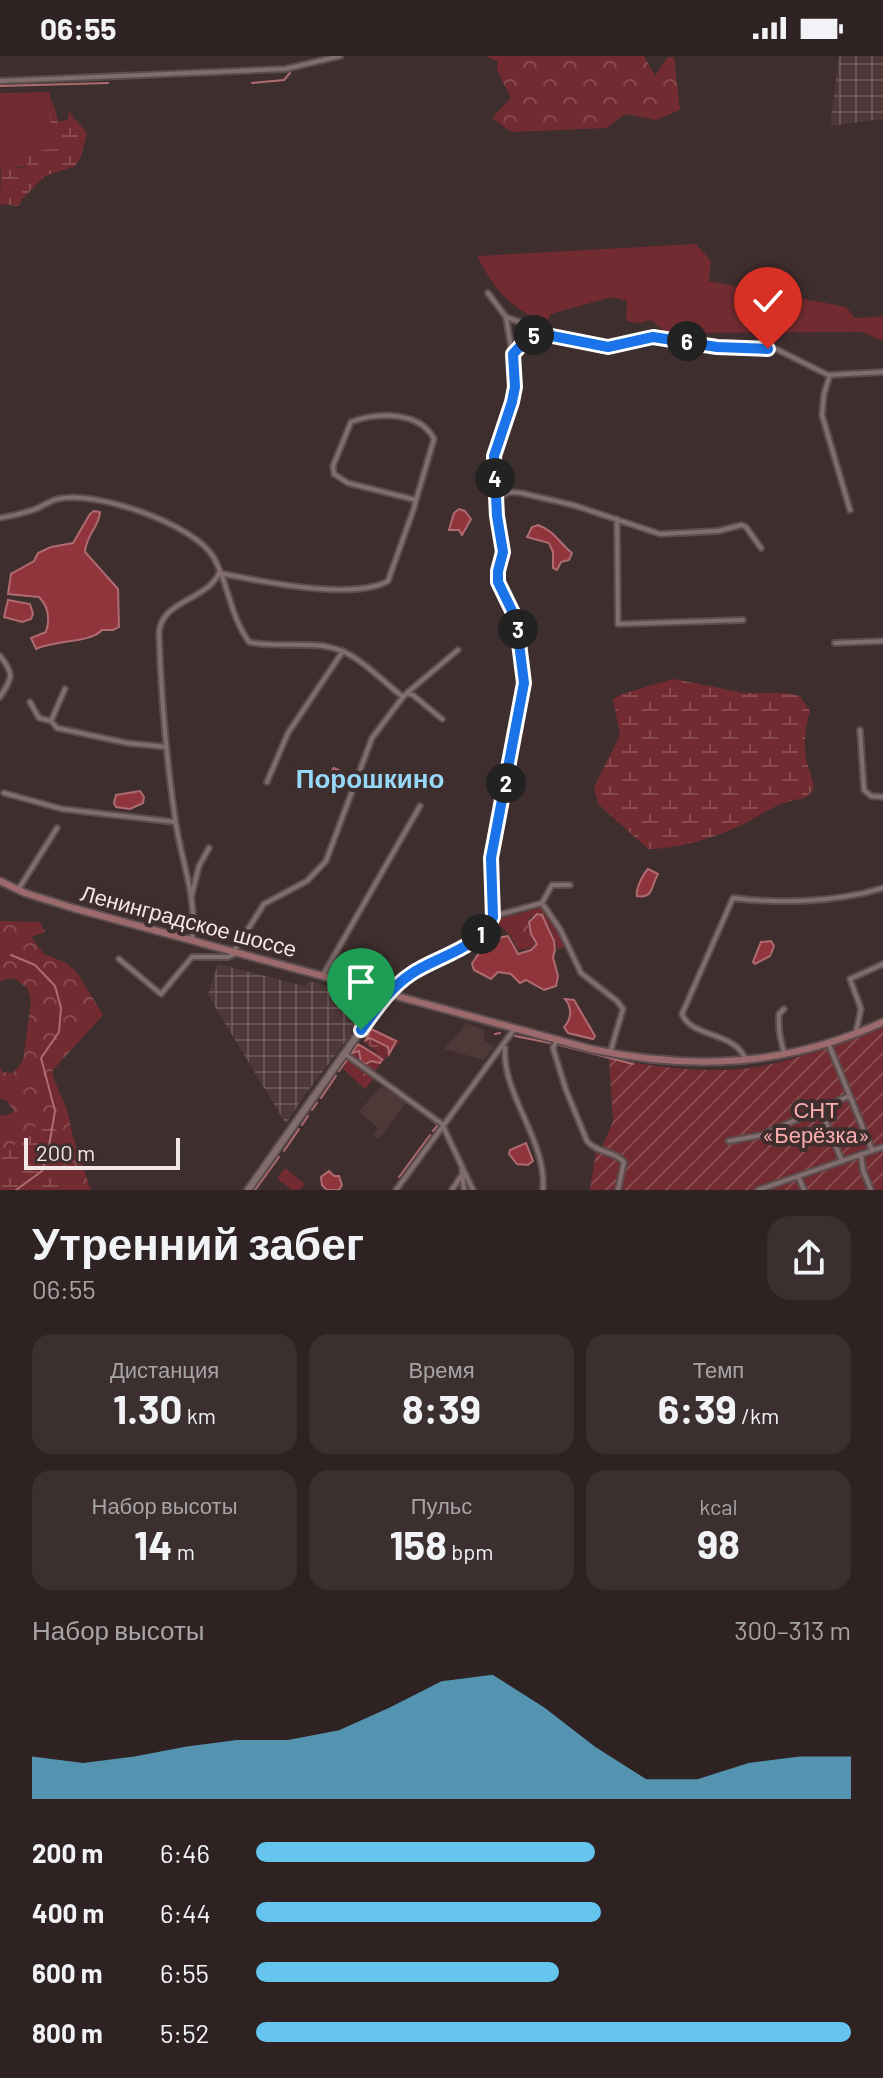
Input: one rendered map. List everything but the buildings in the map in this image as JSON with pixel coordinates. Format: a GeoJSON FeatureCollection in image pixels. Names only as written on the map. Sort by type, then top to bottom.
{"type":"FeatureCollection","features":[{"type":"Feature","properties":{"kind":"main road","name":"Ленинградское шоссе"},"geometry":{"type":"LineString","coordinates":[[0,881],[73,908],[610,1053],[697,1063],[746,1060],[829,1045],[883,1022]]}},
{"type":"Feature","properties":{"kind":"street"},"geometry":{"type":"LineString","coordinates":[[0,81],[285,69],[340,56]]}},
{"type":"Feature","properties":{"kind":"street"},"geometry":{"type":"LineString","coordinates":[[248,1190],[388,992],[421,967],[468,944],[490,924],[493,917],[491,858],[524,683],[516,619],[498,582],[503,552],[498,530],[494,456],[515,387],[513,354],[506,317],[488,293]]}},
{"type":"Feature","properties":{"kind":"street"},"geometry":{"type":"LineString","coordinates":[[506,317],[531,326],[542,334],[608,347],[653,337],[717,347],[776,349],[830,375],[883,372]]}},
{"type":"Feature","properties":{"kind":"street"},"geometry":{"type":"LineString","coordinates":[[513,354],[526,340],[542,334]]}},
{"type":"Feature","properties":{"kind":"street"},"geometry":{"type":"LineString","coordinates":[[830,375],[822,415],[850,510]]}},
{"type":"Feature","properties":{"kind":"street"},"geometry":{"type":"LineString","coordinates":[[219,573],[262,582],[347,590],[375,588],[388,581],[416,500],[434,439],[429,429],[412,419],[393,416],[351,422],[333,466],[334,474],[348,483],[416,500]]}},
{"type":"Feature","properties":{"kind":"street"},"geometry":{"type":"LineString","coordinates":[[496,500],[509,492],[521,493],[660,534],[718,531],[742,525],[761,548]]}},
{"type":"Feature","properties":{"kind":"street"},"geometry":{"type":"LineString","coordinates":[[0,518],[19,515],[58,498],[102,499],[120,503],[191,535],[213,555],[225,581],[235,619],[249,642],[268,646],[307,644],[343,651],[405,695],[413,695],[442,719]]}},
{"type":"Feature","properties":{"kind":"street"},"geometry":{"type":"LineString","coordinates":[[616,519],[618,624],[743,620]]}},
{"type":"Feature","properties":{"kind":"street"},"geometry":{"type":"LineString","coordinates":[[192,939],[191,899],[175,822],[166,747],[160,624],[176,606],[215,582],[219,573]]}},
{"type":"Feature","properties":{"kind":"street"},"geometry":{"type":"LineString","coordinates":[[835,643],[883,641]]}},
{"type":"Feature","properties":{"kind":"street"},"geometry":{"type":"LineString","coordinates":[[119,959],[161,994],[192,957],[228,957],[237,952],[256,913],[264,904],[307,881],[326,861],[372,738],[405,695],[458,650]]}},
{"type":"Feature","properties":{"kind":"street"},"geometry":{"type":"LineString","coordinates":[[267,782],[288,733],[343,651]]}},
{"type":"Feature","properties":{"kind":"street"},"geometry":{"type":"LineString","coordinates":[[0,656],[10,668],[11,678],[0,697]]}},
{"type":"Feature","properties":{"kind":"street"},"geometry":{"type":"LineString","coordinates":[[51,721],[65,689]]}},
{"type":"Feature","properties":{"kind":"street"},"geometry":{"type":"LineString","coordinates":[[30,702],[39,718],[51,721],[57,728],[166,747]]}},
{"type":"Feature","properties":{"kind":"street"},"geometry":{"type":"LineString","coordinates":[[860,730],[864,790],[871,796],[883,797]]}},
{"type":"Feature","properties":{"kind":"street"},"geometry":{"type":"LineString","coordinates":[[4,793],[62,809],[175,822]]}},
{"type":"Feature","properties":{"kind":"street"},"geometry":{"type":"LineString","coordinates":[[323,975],[420,806]]}},
{"type":"Feature","properties":{"kind":"street"},"geometry":{"type":"LineString","coordinates":[[18,890],[57,828]]}},
{"type":"Feature","properties":{"kind":"street"},"geometry":{"type":"LineString","coordinates":[[191,899],[199,866],[209,848]]}},
{"type":"Feature","properties":{"kind":"street"},"geometry":{"type":"LineString","coordinates":[[493,917],[542,903],[552,885],[570,885]]}},
{"type":"Feature","properties":{"kind":"street"},"geometry":{"type":"LineString","coordinates":[[746,1060],[742,1050],[688,1023],[682,1014],[733,898],[830,898],[883,888]]}},
{"type":"Feature","properties":{"kind":"street"},"geometry":{"type":"LineString","coordinates":[[542,903],[560,929],[581,973],[623,1009],[610,1053]]}},
{"type":"Feature","properties":{"kind":"street"},"geometry":{"type":"LineString","coordinates":[[856,1034],[861,1009],[850,979],[883,964]]}},
{"type":"Feature","properties":{"kind":"street"},"geometry":{"type":"LineString","coordinates":[[784,1009],[779,1014],[779,1038],[785,1055]]}},
{"type":"Feature","properties":{"kind":"street"},"geometry":{"type":"LineString","coordinates":[[396,1190],[515,1028]]}},
{"type":"Feature","properties":{"kind":"street"},"geometry":{"type":"LineString","coordinates":[[557,1039],[553,1048],[587,1141],[597,1149],[619,1156],[624,1162],[618,1190]]}},
{"type":"Feature","properties":{"kind":"street"},"geometry":{"type":"LineString","coordinates":[[505,1045],[505,1069],[541,1163],[543,1190]]}},
{"type":"Feature","properties":{"kind":"street"},"geometry":{"type":"LineString","coordinates":[[829,1045],[872,1150]]}},
{"type":"Feature","properties":{"kind":"street"},"geometry":{"type":"LineString","coordinates":[[345,1054],[442,1124],[473,1190]]}},
{"type":"Feature","properties":{"kind":"street"},"geometry":{"type":"LineString","coordinates":[[729,1141],[762,1135],[849,1096]]}},
{"type":"Feature","properties":{"kind":"street"},"geometry":{"type":"LineString","coordinates":[[820,1108],[842,1161]]}},
{"type":"Feature","properties":{"kind":"street"},"geometry":{"type":"LineString","coordinates":[[758,1190],[883,1147]]}},
{"type":"Feature","properties":{"kind":"street"},"geometry":{"type":"LineString","coordinates":[[861,1154],[871,1190]]}},
{"type":"Feature","properties":{"kind":"street"},"geometry":{"type":"LineString","coordinates":[[452,1190],[463,1167]]}},
{"type":"Feature","properties":{"kind":"street"},"geometry":{"type":"LineString","coordinates":[[461,1176],[464,1190]]}},
{"type":"Feature","properties":{"kind":"street"},"geometry":{"type":"LineString","coordinates":[[798,1176],[804,1190]]}},
{"type":"Feature","properties":{"kind":"shaded area"},"geometry":{"type":"Polygon","coordinates":[[[839,56],[883,56],[883,119],[830,126],[839,56]]]}},
{"type":"Feature","properties":{"kind":"shaded area"},"geometry":{"type":"Polygon","coordinates":[[[459,509],[471,519],[462,535],[459,530],[449,530],[454,513],[459,509]]]}},
{"type":"Feature","properties":{"kind":"shaded area"},"geometry":{"type":"Polygon","coordinates":[[[94,511],[100,512],[99,518],[85,552],[118,589],[119,627],[36,649],[31,638],[46,632],[47,609],[39,597],[8,594],[11,574],[34,561],[38,553],[73,543],[94,511]]]}},
{"type":"Feature","properties":{"kind":"shaded area"},"geometry":{"type":"Polygon","coordinates":[[[538,525],[553,534],[572,553],[557,570],[553,568],[553,552],[549,543],[527,537],[532,527],[538,525]]]}},
{"type":"Feature","properties":{"kind":"shaded area"},"geometry":{"type":"Polygon","coordinates":[[[8,600],[30,604],[31,619],[22,622],[4,617],[8,600]]]}},
{"type":"Feature","properties":{"kind":"shaded area"},"geometry":{"type":"Polygon","coordinates":[[[334,768],[341,771],[339,787],[334,789],[324,782],[334,768]]]}},
{"type":"Feature","properties":{"kind":"shaded area"},"geometry":{"type":"Polygon","coordinates":[[[140,791],[144,797],[143,803],[130,809],[116,807],[116,795],[140,791]]]}},
{"type":"Feature","properties":{"kind":"shaded area"},"geometry":{"type":"Polygon","coordinates":[[[648,869],[658,874],[649,893],[637,896],[640,882],[648,869]]]}},
{"type":"Feature","properties":{"kind":"shaded area"},"geometry":{"type":"Polygon","coordinates":[[[537,914],[542,915],[554,941],[553,957],[558,976],[556,986],[544,990],[526,980],[520,983],[511,974],[498,972],[491,979],[474,970],[472,964],[479,954],[496,939],[508,936],[518,954],[531,950],[537,944],[529,922],[537,914]]]}},
{"type":"Feature","properties":{"kind":"shaded area"},"geometry":{"type":"Polygon","coordinates":[[[771,941],[774,946],[770,956],[755,964],[753,962],[761,942],[771,941]]]}},
{"type":"Feature","properties":{"kind":"shaded area"},"geometry":{"type":"Polygon","coordinates":[[[218,964],[304,986],[309,981],[358,994],[366,1004],[366,1015],[286,1124],[208,995],[218,964]]]}},
{"type":"Feature","properties":{"kind":"shaded area"},"geometry":{"type":"Polygon","coordinates":[[[565,999],[574,1000],[595,1036],[593,1039],[568,1033],[564,1027],[570,1017],[570,1009],[565,999]]]}},
{"type":"Feature","properties":{"kind":"shaded area"},"geometry":{"type":"Polygon","coordinates":[[[465,1023],[484,1030],[484,1040],[494,1047],[484,1060],[444,1049],[465,1023]]]}},
{"type":"Feature","properties":{"kind":"shaded area"},"geometry":{"type":"Polygon","coordinates":[[[371,1029],[396,1041],[389,1054],[388,1047],[370,1038],[366,1040],[371,1029]]]}},
{"type":"Feature","properties":{"kind":"shaded area"},"geometry":{"type":"Polygon","coordinates":[[[358,1044],[382,1059],[380,1063],[361,1062],[359,1051],[352,1053],[358,1044]]]}},
{"type":"Feature","properties":{"kind":"shaded area"},"geometry":{"type":"Polygon","coordinates":[[[383,1087],[406,1103],[379,1139],[373,1135],[378,1128],[359,1112],[383,1087]]]}},
{"type":"Feature","properties":{"kind":"shaded area"},"geometry":{"type":"Polygon","coordinates":[[[526,1143],[533,1161],[528,1165],[517,1164],[509,1154],[510,1150],[526,1143]]]}},
{"type":"Feature","properties":{"kind":"shaded area"},"geometry":{"type":"Polygon","coordinates":[[[329,1171],[339,1176],[342,1185],[339,1190],[327,1190],[322,1185],[321,1177],[329,1171]]]}},
{"type":"Feature","properties":{"kind":"green space"},"geometry":{"type":"Polygon","coordinates":[[[486,56],[644,56],[655,76],[668,57],[674,57],[680,110],[656,120],[625,114],[606,128],[512,132],[492,118],[511,98],[497,70],[498,62],[486,56]]]}},
{"type":"Feature","properties":{"kind":"green space"},"geometry":{"type":"Polygon","coordinates":[[[50,92],[51,143],[56,144],[57,149],[24,167],[1,162],[0,170],[0,93],[50,92]]]}},
{"type":"Feature","properties":{"kind":"green space"},"geometry":{"type":"Polygon","coordinates":[[[50,98],[58,122],[68,120],[69,112],[87,133],[81,157],[75,166],[45,176],[19,206],[0,204],[1,162],[13,161],[15,169],[26,167],[30,151],[57,149],[56,144],[51,144],[50,98]]]}},
{"type":"Feature","properties":{"kind":"green space"},"geometry":{"type":"Polygon","coordinates":[[[696,244],[711,261],[709,281],[846,307],[855,318],[883,317],[883,341],[862,332],[667,333],[651,320],[639,323],[626,321],[627,301],[612,297],[551,314],[545,324],[505,297],[477,256],[696,244]]]}},
{"type":"Feature","properties":{"kind":"green space"},"geometry":{"type":"Polygon","coordinates":[[[673,679],[745,693],[800,696],[810,711],[805,750],[814,789],[805,798],[776,806],[715,836],[648,849],[598,804],[594,787],[620,735],[613,699],[673,679]]]}},
{"type":"Feature","properties":{"kind":"green space"},"geometry":{"type":"Polygon","coordinates":[[[543,907],[566,947],[558,949],[541,913],[529,920],[535,944],[531,948],[518,950],[510,935],[496,922],[543,907]]]}},
{"type":"Feature","properties":{"kind":"green space"},"geometry":{"type":"Polygon","coordinates":[[[0,921],[40,922],[45,932],[31,937],[44,954],[76,971],[103,1015],[52,1071],[68,1112],[91,1190],[0,1190],[0,1115],[6,1116],[14,1111],[6,1100],[0,1099],[0,1068],[2,1072],[13,1073],[23,1061],[31,1002],[28,989],[14,978],[0,981],[0,921]]]}},
{"type":"Feature","properties":{"kind":"green space","name":"СНТ «Берёзка»"},"geometry":{"type":"Polygon","coordinates":[[[883,1023],[883,1190],[590,1190],[597,1145],[602,1147],[613,1121],[609,1058],[679,1069],[750,1068],[801,1056],[883,1023]]]}},
{"type":"Feature","properties":{"kind":"green space"},"geometry":{"type":"Polygon","coordinates":[[[371,1028],[400,1041],[374,1072],[351,1055],[358,1043],[381,1055],[363,1041],[371,1028]]]}},
{"type":"Feature","properties":{"kind":"green space"},"geometry":{"type":"Polygon","coordinates":[[[348,1060],[373,1079],[365,1089],[343,1069],[348,1060]]]}},
{"type":"Feature","properties":{"kind":"green space"},"geometry":{"type":"Polygon","coordinates":[[[34,1127],[55,1128],[63,1141],[62,1182],[68,1190],[0,1190],[0,1153],[34,1127]]]}},
{"type":"Feature","properties":{"kind":"green space"},"geometry":{"type":"Polygon","coordinates":[[[285,1168],[305,1184],[299,1190],[292,1190],[277,1178],[285,1168]]]}},
{"type":"Feature","properties":{"kind":"waterway"},"geometry":{"type":"LineString","coordinates":[[252,83],[284,80],[290,73]]}},
{"type":"Feature","properties":{"kind":"waterway"},"geometry":{"type":"LineString","coordinates":[[0,86],[108,83]]}},
{"type":"Feature","properties":{"kind":"waterway"},"geometry":{"type":"LineString","coordinates":[[11,955],[35,965],[55,986],[61,1008],[59,1032],[41,1058],[55,1111],[48,1152],[42,1171],[16,1190]]}},
{"type":"Feature","properties":{"kind":"waterway"},"geometry":{"type":"LineString","coordinates":[[495,1034],[500,1033]]}},
{"type":"Feature","properties":{"kind":"waterway"},"geometry":{"type":"LineString","coordinates":[[515,1036],[550,1043]]}},
{"type":"Feature","properties":{"kind":"waterway"},"geometry":{"type":"LineString","coordinates":[[559,1045],[633,1064]]}},
{"type":"Feature","properties":{"kind":"waterway"},"geometry":{"type":"LineString","coordinates":[[339,1071],[347,1060]]}},
{"type":"Feature","properties":{"kind":"waterway"},"geometry":{"type":"LineString","coordinates":[[321,1098],[336,1076]]}},
{"type":"Feature","properties":{"kind":"waterway"},"geometry":{"type":"LineString","coordinates":[[312,1110],[317,1103]]}},
{"type":"Feature","properties":{"kind":"waterway"},"geometry":{"type":"LineString","coordinates":[[412,1104],[438,1125],[433,1131]]}},
{"type":"Feature","properties":{"kind":"waterway"},"geometry":{"type":"LineString","coordinates":[[302,1125],[308,1116]]}},
{"type":"Feature","properties":{"kind":"waterway"},"geometry":{"type":"LineString","coordinates":[[284,1151],[299,1129]]}},
{"type":"Feature","properties":{"kind":"waterway"},"geometry":{"type":"LineString","coordinates":[[399,1177],[430,1135]]}},
{"type":"Feature","properties":{"kind":"waterway"},"geometry":{"type":"LineString","coordinates":[[255,1190],[279,1157]]}},
{"type":"Feature","properties":{"kind":"district","name":"Порошкино"},"geometry":{"type":"Point","coordinates":[370,777]}},
{"type":"Feature","properties":{"kind":"route"},"geometry":{"type":"LineString","coordinates":[[361,1030],[388,992],[421,967],[478,937],[493,917],[490,873],[493,841],[524,692],[516,619],[498,582],[503,552],[498,530],[494,456],[515,387],[513,354],[526,340],[542,334],[608,347],[653,337],[717,347],[768,349]]}}]}
